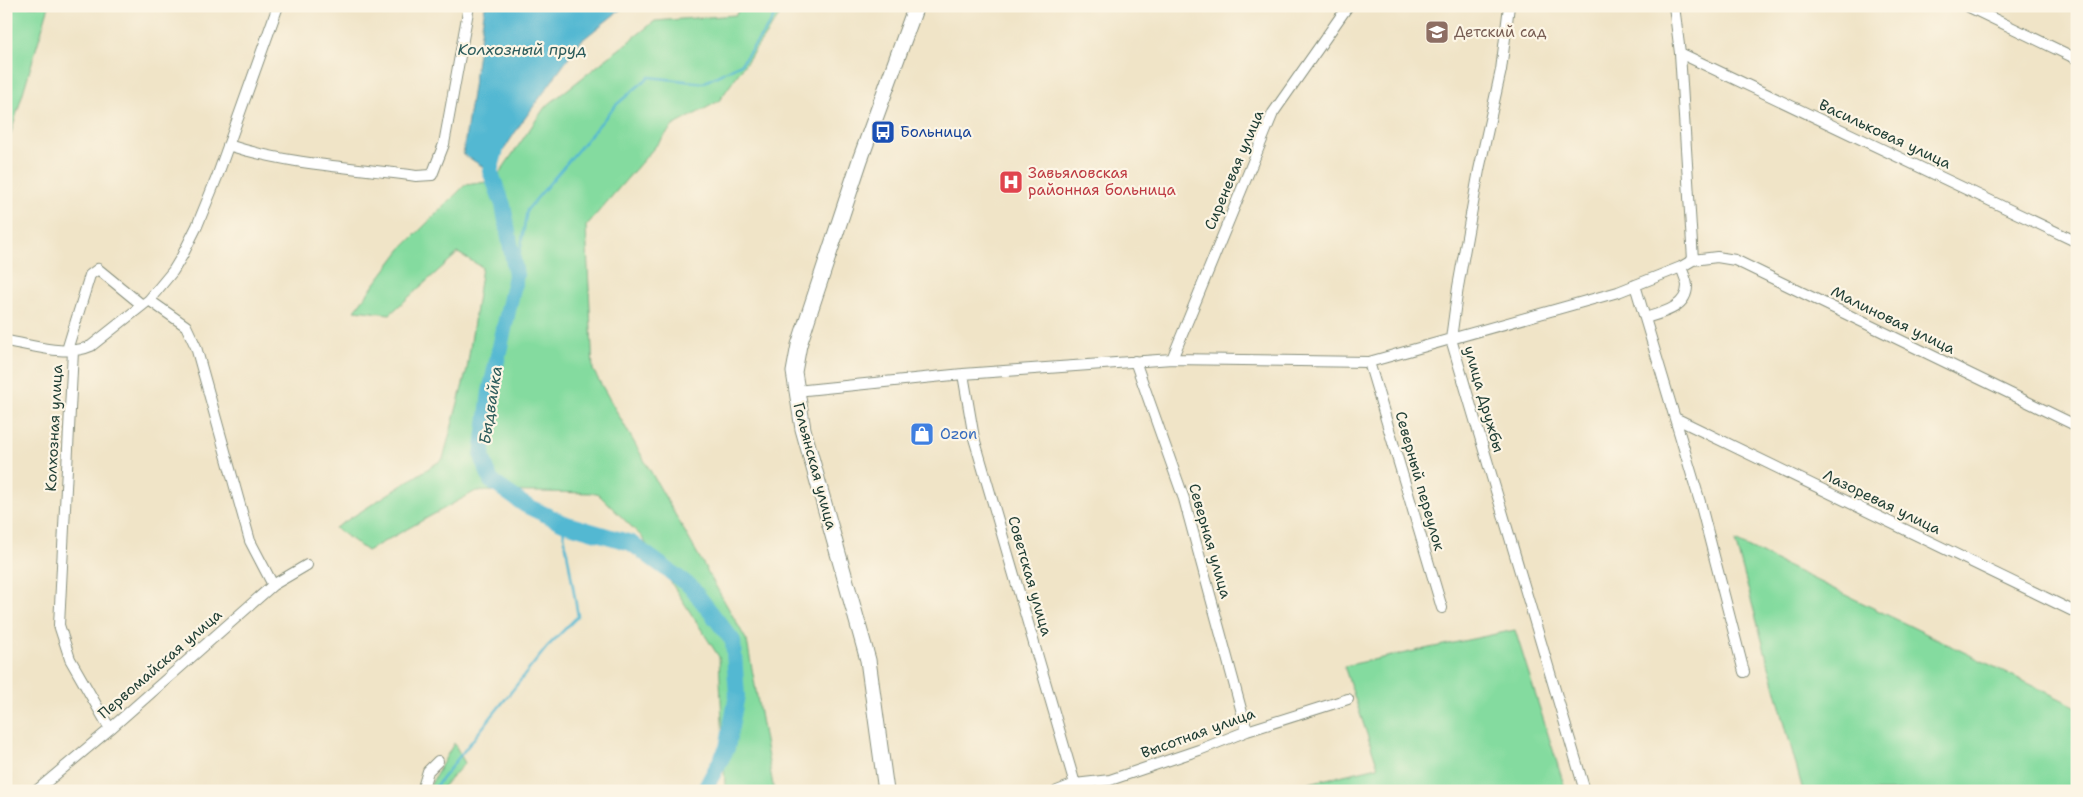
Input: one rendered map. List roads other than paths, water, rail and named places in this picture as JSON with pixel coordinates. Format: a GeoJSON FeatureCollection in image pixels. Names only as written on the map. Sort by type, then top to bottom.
{"type":"FeatureCollection","features":[{"type":"Feature","properties":{"kind":"main road","name":"Гольянская улица"},"geometry":{"type":"LineString","coordinates":[[886,791],[868,660],[803,429],[794,372],[809,314],[860,160],[916,6]]}},
{"type":"Feature","properties":{"kind":"street","name":"Колхозная улица"},"geometry":{"type":"LineString","coordinates":[[110,729],[70,659],[59,624],[70,351],[92,346],[145,302],[173,271],[197,226],[278,6]]}},
{"type":"Feature","properties":{"kind":"street"},"geometry":{"type":"LineString","coordinates":[[228,145],[268,157],[297,162],[416,176],[432,175],[444,144],[469,6]]}},
{"type":"Feature","properties":{"kind":"street","name":"Сиреневая улица"},"geometry":{"type":"LineString","coordinates":[[1172,359],[1273,114],[1348,6]]}},
{"type":"Feature","properties":{"kind":"street","name":"улица Дружбы"},"geometry":{"type":"LineString","coordinates":[[1509,6],[1501,70],[1467,238],[1451,339],[1584,791]]}},
{"type":"Feature","properties":{"kind":"street"},"geometry":{"type":"LineString","coordinates":[[796,391],[963,374],[1172,359],[1369,362],[1618,292],[1681,267],[1693,260],[1680,53],[1674,6]]}},
{"type":"Feature","properties":{"kind":"street"},"geometry":{"type":"LineString","coordinates":[[1967,6],[2077,59]]}},
{"type":"Feature","properties":{"kind":"street","name":"Васильковая улица"},"geometry":{"type":"LineString","coordinates":[[1680,53],[2077,242]]}},
{"type":"Feature","properties":{"kind":"street","name":"Малиновая улица"},"geometry":{"type":"LineString","coordinates":[[1693,260],[1725,257],[1741,263],[2077,426]]}},
{"type":"Feature","properties":{"kind":"street"},"geometry":{"type":"LineString","coordinates":[[1645,318],[1673,309],[1683,299],[1687,286],[1681,267]]}},
{"type":"Feature","properties":{"kind":"street"},"geometry":{"type":"LineString","coordinates":[[6,341],[70,351],[90,274],[98,270],[145,302],[186,326],[196,347],[250,541],[273,585]]}},
{"type":"Feature","properties":{"kind":"street"},"geometry":{"type":"LineString","coordinates":[[1635,285],[1700,502],[1744,672]]}},
{"type":"Feature","properties":{"kind":"street","name":"Северная улица"},"geometry":{"type":"LineString","coordinates":[[1135,361],[1184,499],[1247,731]]}},
{"type":"Feature","properties":{"kind":"street","name":"Северный переулок"},"geometry":{"type":"LineString","coordinates":[[1369,362],[1442,608]]}},
{"type":"Feature","properties":{"kind":"street","name":"Советская улица"},"geometry":{"type":"LineString","coordinates":[[963,374],[974,438],[1075,784]]}},
{"type":"Feature","properties":{"kind":"street","name":"Лазоревая улица"},"geometry":{"type":"LineString","coordinates":[[1675,418],[2077,613]]}},
{"type":"Feature","properties":{"kind":"street","name":"Первомайская улица"},"geometry":{"type":"LineString","coordinates":[[36,791],[110,729],[273,585],[307,565]]}},
{"type":"Feature","properties":{"kind":"street","name":"Высотная улица"},"geometry":{"type":"LineString","coordinates":[[1057,791],[1075,784],[1110,780],[1247,731],[1348,699]]}},
{"type":"Feature","properties":{"kind":"street"},"geometry":{"type":"LineString","coordinates":[[422,791],[428,771],[438,761]]}},
{"type":"Feature","properties":{"kind":"water","name":"Колхозный пруд"},"geometry":{"type":"Polygon","coordinates":[[[485,6],[625,6],[581,41],[520,125],[490,171],[463,154],[485,6]]]}},
{"type":"Feature","properties":{"kind":"waterway"},"geometry":{"type":"LineString","coordinates":[[516,275],[527,210],[616,105],[649,77],[703,83],[741,64],[770,24],[779,6]]}},
{"type":"Feature","properties":{"kind":"waterway","name":"Быдвайка"},"geometry":{"type":"LineString","coordinates":[[496,149],[490,171],[503,205],[516,275],[490,392],[482,456],[491,481],[525,505],[563,523],[631,543],[691,587],[733,641],[737,695],[727,748],[704,791]]}},
{"type":"Feature","properties":{"kind":"waterway"},"geometry":{"type":"LineString","coordinates":[[432,791],[547,647],[578,616],[562,523]]}},
{"type":"Feature","properties":{"kind":"place","name":"Детский сад"},"geometry":{"type":"Point","coordinates":[1437,32]}},
{"type":"Feature","properties":{"kind":"place","name":"Больница"},"geometry":{"type":"Point","coordinates":[883,132]}},
{"type":"Feature","properties":{"kind":"place","name":"Завьяловская районная больница"},"geometry":{"type":"Point","coordinates":[1011,182]}},
{"type":"Feature","properties":{"kind":"place","name":"Ozon"},"geometry":{"type":"Point","coordinates":[922,434]}}]}
